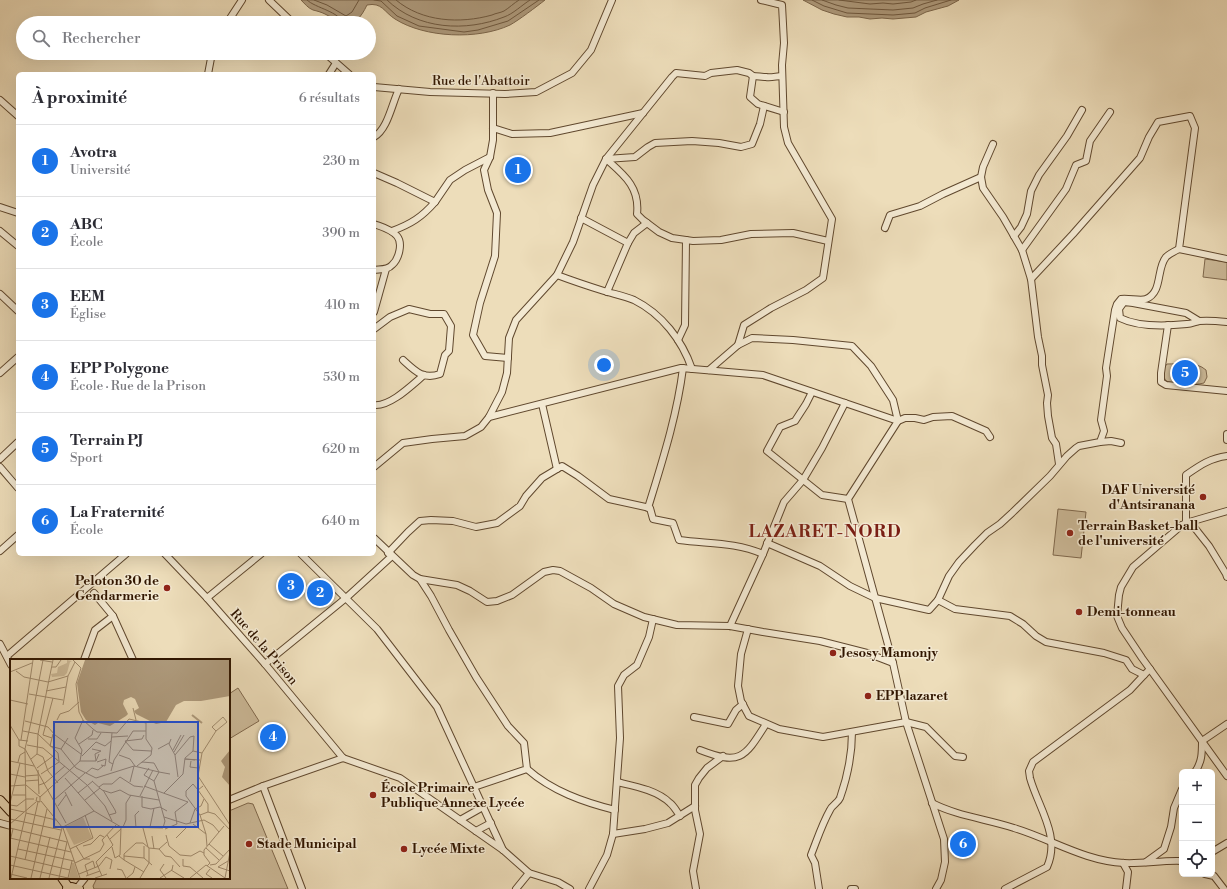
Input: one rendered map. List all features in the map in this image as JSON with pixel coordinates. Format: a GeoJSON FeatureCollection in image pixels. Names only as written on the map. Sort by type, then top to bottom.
{"type":"FeatureCollection","features":[{"type":"Feature","properties":{"kind":"main road"},"geometry":{"type":"LineString","coordinates":[[0,800],[10,811]]}},
{"type":"Feature","properties":{"kind":"main road"},"geometry":{"type":"LineString","coordinates":[[63,879],[73,888]]}},
{"type":"Feature","properties":{"kind":"street"},"geometry":{"type":"LineString","coordinates":[[231,16],[242,0]]}},
{"type":"Feature","properties":{"kind":"street"},"geometry":{"type":"LineString","coordinates":[[269,0],[286,16]]}},
{"type":"Feature","properties":{"kind":"street","name":"Rue de l'Abattoir"},"geometry":{"type":"LineString","coordinates":[[376,87],[430,92],[505,94],[536,92],[572,73],[591,50],[612,0]]}},
{"type":"Feature","properties":{"kind":"street"},"geometry":{"type":"LineString","coordinates":[[738,345],[744,325],[771,308],[806,290],[823,278],[832,219],[788,143],[784,127],[782,65],[784,43],[782,5],[761,0]]}},
{"type":"Feature","properties":{"kind":"street"},"geometry":{"type":"LineString","coordinates":[[208,72],[211,60]]}},
{"type":"Feature","properties":{"kind":"street"},"geometry":{"type":"LineString","coordinates":[[333,60],[347,72]]}},
{"type":"Feature","properties":{"kind":"street"},"geometry":{"type":"LineString","coordinates":[[330,72],[336,63]]}},
{"type":"Feature","properties":{"kind":"street"},"geometry":{"type":"LineString","coordinates":[[376,466],[402,443],[465,436],[480,427],[489,417],[502,392],[507,373],[509,338],[516,320],[557,275],[573,242],[593,185],[606,159],[676,73],[705,76],[711,73],[737,70],[749,73],[753,76],[782,76]]}},
{"type":"Feature","properties":{"kind":"street"},"geometry":{"type":"LineString","coordinates":[[753,76],[750,97],[758,104],[784,112]]}},
{"type":"Feature","properties":{"kind":"street"},"geometry":{"type":"LineString","coordinates":[[376,135],[382,129],[399,89]]}},
{"type":"Feature","properties":{"kind":"street"},"geometry":{"type":"LineString","coordinates":[[493,93],[493,140],[490,157],[484,170],[488,190],[498,213],[495,256],[480,303],[474,335],[486,356],[508,358]]}},
{"type":"Feature","properties":{"kind":"street"},"geometry":{"type":"LineString","coordinates":[[0,100],[16,114]]}},
{"type":"Feature","properties":{"kind":"street"},"geometry":{"type":"LineString","coordinates":[[606,159],[635,157],[656,143],[692,141],[719,143],[741,147],[752,144],[760,124],[764,106]]}},
{"type":"Feature","properties":{"kind":"street"},"geometry":{"type":"LineString","coordinates":[[1014,236],[1021,227],[1027,214],[1031,191],[1039,175],[1067,136],[1082,110]]}},
{"type":"Feature","properties":{"kind":"street"},"geometry":{"type":"LineString","coordinates":[[493,128],[512,134],[550,133],[643,112]]}},
{"type":"Feature","properties":{"kind":"street"},"geometry":{"type":"LineString","coordinates":[[1022,250],[1066,189],[1076,165],[1086,162],[1090,141],[1110,112]]}},
{"type":"Feature","properties":{"kind":"street"},"geometry":{"type":"LineString","coordinates":[[1031,279],[1140,158],[1149,137],[1158,122],[1190,116],[1195,128],[1179,249]]}},
{"type":"Feature","properties":{"kind":"street"},"geometry":{"type":"LineString","coordinates":[[993,144],[983,167],[981,177],[983,188],[1022,250],[1031,279],[1036,324],[1048,395],[1048,416],[1052,438],[1056,444],[1060,464]]}},
{"type":"Feature","properties":{"kind":"street"},"geometry":{"type":"LineString","coordinates":[[392,231],[408,225],[420,218],[435,202],[450,180],[490,157]]}},
{"type":"Feature","properties":{"kind":"street"},"geometry":{"type":"LineString","coordinates":[[606,159],[622,173],[632,185],[638,203],[637,214],[659,232],[672,238],[693,241],[721,240],[751,234],[793,233],[828,241]]}},
{"type":"Feature","properties":{"kind":"street"},"geometry":{"type":"LineString","coordinates":[[376,174],[435,202]]}},
{"type":"Feature","properties":{"kind":"street"},"geometry":{"type":"LineString","coordinates":[[885,228],[890,215],[920,206],[981,177]]}},
{"type":"Feature","properties":{"kind":"street"},"geometry":{"type":"LineString","coordinates":[[0,207],[16,212]]}},
{"type":"Feature","properties":{"kind":"street"},"geometry":{"type":"LineString","coordinates":[[581,218],[628,243]]}},
{"type":"Feature","properties":{"kind":"street"},"geometry":{"type":"LineString","coordinates":[[606,292],[628,243],[634,233],[647,223]]}},
{"type":"Feature","properties":{"kind":"street"},"geometry":{"type":"LineString","coordinates":[[376,225],[392,231],[401,243],[400,251],[393,265],[386,269],[376,270]]}},
{"type":"Feature","properties":{"kind":"street"},"geometry":{"type":"LineString","coordinates":[[0,231],[16,244]]}},
{"type":"Feature","properties":{"kind":"street"},"geometry":{"type":"LineString","coordinates":[[678,340],[685,325],[686,240]]}},
{"type":"Feature","properties":{"kind":"street"},"geometry":{"type":"LineString","coordinates":[[1100,442],[1104,431],[1101,420],[1107,376],[1106,368],[1117,304],[1121,299],[1130,298],[1145,300],[1152,296],[1156,289],[1161,266],[1166,256],[1179,249],[1227,259]]}},
{"type":"Feature","properties":{"kind":"street"},"geometry":{"type":"LineString","coordinates":[[376,305],[386,269]]}},
{"type":"Feature","properties":{"kind":"street"},"geometry":{"type":"LineString","coordinates":[[557,275],[606,292],[632,299],[650,309],[667,325],[678,340],[686,353],[692,369]]}},
{"type":"Feature","properties":{"kind":"street"},"geometry":{"type":"LineString","coordinates":[[0,294],[16,309]]}},
{"type":"Feature","properties":{"kind":"street"},"geometry":{"type":"LineString","coordinates":[[1199,321],[1186,313],[1133,303],[1124,302],[1119,309],[1120,318],[1126,322],[1168,326],[1189,324],[1199,321],[1227,322]]}},
{"type":"Feature","properties":{"kind":"street"},"geometry":{"type":"LineString","coordinates":[[376,328],[390,317],[409,308],[430,314],[444,314],[451,326],[449,351],[446,355],[440,374],[432,377],[418,374],[403,360]]}},
{"type":"Feature","properties":{"kind":"street"},"geometry":{"type":"LineString","coordinates":[[1168,326],[1161,382],[1166,385],[1227,391]]}},
{"type":"Feature","properties":{"kind":"street"},"geometry":{"type":"LineString","coordinates":[[709,370],[738,345],[752,338],[793,340],[852,346],[871,366],[893,400],[898,421]]}},
{"type":"Feature","properties":{"kind":"street"},"geometry":{"type":"LineString","coordinates":[[0,372],[16,359]]}},
{"type":"Feature","properties":{"kind":"street"},"geometry":{"type":"LineString","coordinates":[[489,417],[683,368],[762,375],[898,421]]}},
{"type":"Feature","properties":{"kind":"street"},"geometry":{"type":"LineString","coordinates":[[648,508],[666,450],[677,405],[683,368]]}},
{"type":"Feature","properties":{"kind":"street"},"geometry":{"type":"LineString","coordinates":[[376,405],[384,404],[405,393],[424,375]]}},
{"type":"Feature","properties":{"kind":"street"},"geometry":{"type":"LineString","coordinates":[[812,392],[795,421],[780,427],[767,451],[822,496],[848,499]]}},
{"type":"Feature","properties":{"kind":"street"},"geometry":{"type":"LineString","coordinates":[[730,626],[763,554],[784,502],[803,480],[822,448],[845,403]]}},
{"type":"Feature","properties":{"kind":"street"},"geometry":{"type":"LineString","coordinates":[[542,404],[557,469]]}},
{"type":"Feature","properties":{"kind":"street"},"geometry":{"type":"LineString","coordinates":[[936,889],[942,880],[945,862],[944,839],[906,722],[893,663],[848,499],[898,421],[905,418],[924,420],[933,417],[952,416],[986,431],[990,437]]}},
{"type":"Feature","properties":{"kind":"street"},"geometry":{"type":"LineString","coordinates":[[1227,434],[1227,440]]}},
{"type":"Feature","properties":{"kind":"street"},"geometry":{"type":"LineString","coordinates":[[767,543],[820,566],[850,586],[875,598],[929,610],[938,600],[949,576],[958,562],[987,533],[1012,513],[1079,446],[1111,440],[1121,443]]}},
{"type":"Feature","properties":{"kind":"street"},"geometry":{"type":"LineString","coordinates":[[0,459],[16,444]]}},
{"type":"Feature","properties":{"kind":"street"},"geometry":{"type":"LineString","coordinates":[[1184,524],[1186,475],[1206,461],[1227,456]]}},
{"type":"Feature","properties":{"kind":"street"},"geometry":{"type":"LineString","coordinates":[[265,664],[346,598],[390,554],[408,532],[420,521],[453,521],[476,527],[497,523],[520,506],[526,496],[542,478],[562,466],[609,499],[650,508],[652,519],[673,523],[679,540],[736,545],[750,548],[763,554]]}},
{"type":"Feature","properties":{"kind":"street"},"geometry":{"type":"LineString","coordinates":[[0,467],[16,486]]}},
{"type":"Feature","properties":{"kind":"street"},"geometry":{"type":"LineString","coordinates":[[1227,511],[1184,524],[1133,567],[1121,587],[1117,616],[1122,628],[1150,670],[1227,776]]}},
{"type":"Feature","properties":{"kind":"street"},"geometry":{"type":"LineString","coordinates":[[1184,524],[1194,527],[1209,546],[1227,577]]}},
{"type":"Feature","properties":{"kind":"street"},"geometry":{"type":"LineString","coordinates":[[0,551],[16,537]]}},
{"type":"Feature","properties":{"kind":"street"},"geometry":{"type":"LineString","coordinates":[[376,540],[413,575],[420,579],[456,585],[470,591],[487,602],[497,601],[512,595],[544,572],[552,570],[560,572],[591,588],[614,604],[644,617],[677,626],[730,626],[820,641],[867,653],[893,663]]}},
{"type":"Feature","properties":{"kind":"street"},"geometry":{"type":"LineString","coordinates":[[7,656],[124,556]]}},
{"type":"Feature","properties":{"kind":"street","name":"Rue de la Prison"},"geometry":{"type":"LineString","coordinates":[[168,556],[265,664],[343,758]]}},
{"type":"Feature","properties":{"kind":"street"},"geometry":{"type":"LineString","coordinates":[[207,598],[259,556]]}},
{"type":"Feature","properties":{"kind":"street"},"geometry":{"type":"LineString","coordinates":[[303,556],[377,629],[437,707],[503,850]]}},
{"type":"Feature","properties":{"kind":"street"},"geometry":{"type":"LineString","coordinates":[[420,579],[476,677],[508,726],[524,743],[527,769],[537,778],[565,794],[615,810]]}},
{"type":"Feature","properties":{"kind":"street"},"geometry":{"type":"LineString","coordinates":[[94,594],[113,616],[133,659]]}},
{"type":"Feature","properties":{"kind":"street"},"geometry":{"type":"LineString","coordinates":[[938,600],[955,609],[1010,616],[1046,642],[1104,653],[1126,660],[1132,669],[1144,675]]}},
{"type":"Feature","properties":{"kind":"street"},"geometry":{"type":"LineString","coordinates":[[84,659],[95,630],[113,616]]}},
{"type":"Feature","properties":{"kind":"street"},"geometry":{"type":"LineString","coordinates":[[589,889],[607,855],[613,834],[620,721],[618,686],[624,675],[637,665],[649,636],[653,619]]}},
{"type":"Feature","properties":{"kind":"street"},"geometry":{"type":"LineString","coordinates":[[748,629],[741,654],[738,686],[741,701],[749,716],[779,729],[824,737],[906,722],[926,727],[955,756],[963,757]]}},
{"type":"Feature","properties":{"kind":"street"},"geometry":{"type":"LineString","coordinates":[[0,644],[10,663]]}},
{"type":"Feature","properties":{"kind":"street"},"geometry":{"type":"LineString","coordinates":[[1005,889],[1047,866],[1050,860],[1052,842],[1050,830],[1030,778],[1029,771],[1033,762],[1130,690],[1150,670]]}},
{"type":"Feature","properties":{"kind":"street"},"geometry":{"type":"LineString","coordinates":[[694,717],[728,724],[736,710],[743,704]]}},
{"type":"Feature","properties":{"kind":"street"},"geometry":{"type":"LineString","coordinates":[[700,750],[711,754],[734,758],[742,755],[751,748],[766,724]]}},
{"type":"Feature","properties":{"kind":"street"},"geometry":{"type":"LineString","coordinates":[[1202,741],[1227,724]]}},
{"type":"Feature","properties":{"kind":"street"},"geometry":{"type":"LineString","coordinates":[[819,889],[815,863],[811,855],[827,815],[831,808],[839,800],[847,773],[852,744],[852,732]]}},
{"type":"Feature","properties":{"kind":"street"},"geometry":{"type":"LineString","coordinates":[[1197,769],[1202,758],[1202,741]]}},
{"type":"Feature","properties":{"kind":"street"},"geometry":{"type":"LineString","coordinates":[[696,889],[693,871],[700,834],[695,806],[695,785],[707,768],[723,756]]}},
{"type":"Feature","properties":{"kind":"street"},"geometry":{"type":"LineString","coordinates":[[230,800],[263,786],[343,758],[400,778],[503,850],[529,872],[558,882],[569,889]]}},
{"type":"Feature","properties":{"kind":"street"},"geometry":{"type":"LineString","coordinates":[[474,787],[527,769]]}},
{"type":"Feature","properties":{"kind":"street"},"geometry":{"type":"LineString","coordinates":[[617,782],[641,788],[660,795],[670,803],[680,816]]}},
{"type":"Feature","properties":{"kind":"street"},"geometry":{"type":"LineString","coordinates":[[263,786],[302,889]]}},
{"type":"Feature","properties":{"kind":"street"},"geometry":{"type":"LineString","coordinates":[[1146,862],[1164,849],[1171,827],[1174,808],[1179,796]]}},
{"type":"Feature","properties":{"kind":"street"},"geometry":{"type":"LineString","coordinates":[[932,802],[944,809],[1014,828],[1052,842],[1078,854],[1123,863],[1179,861]]}},
{"type":"Feature","properties":{"kind":"street"},"geometry":{"type":"LineString","coordinates":[[613,834],[660,826],[668,823],[695,806]]}},
{"type":"Feature","properties":{"kind":"street"},"geometry":{"type":"LineString","coordinates":[[460,820],[483,807]]}},
{"type":"Feature","properties":{"kind":"street"},"geometry":{"type":"LineString","coordinates":[[0,823],[10,826]]}},
{"type":"Feature","properties":{"kind":"street"},"geometry":{"type":"LineString","coordinates":[[476,831],[491,823]]}},
{"type":"Feature","properties":{"kind":"street"},"geometry":{"type":"LineString","coordinates":[[1215,850],[1227,843]]}},
{"type":"Feature","properties":{"kind":"street"},"geometry":{"type":"LineString","coordinates":[[1123,863],[1128,872],[1126,889]]}},
{"type":"Feature","properties":{"kind":"street"},"geometry":{"type":"LineString","coordinates":[[516,889],[529,872]]}},
{"type":"Feature","properties":{"kind":"street"},"geometry":{"type":"LineString","coordinates":[[1215,877],[1224,889]]}},
{"type":"Feature","properties":{"kind":"street"},"geometry":{"type":"LineString","coordinates":[[73,888],[84,879]]}},
{"type":"Feature","properties":{"kind":"shaded area"},"geometry":{"type":"Polygon","coordinates":[[[1205,259],[1227,262],[1227,280],[1203,277],[1205,259]]]}},
{"type":"Feature","properties":{"kind":"shaded area"},"geometry":{"type":"Polygon","coordinates":[[[1167,364],[1197,365],[1206,370],[1207,377],[1204,383],[1194,385],[1166,381],[1163,372],[1167,364]]]}},
{"type":"Feature","properties":{"kind":"shaded area","name":"Terrain Basket-ball de l'université"},"geometry":{"type":"Polygon","coordinates":[[[1058,509],[1086,512],[1081,558],[1053,555],[1058,509]]]}},
{"type":"Feature","properties":{"kind":"shaded area"},"geometry":{"type":"Polygon","coordinates":[[[238,688],[259,721],[230,738],[230,693],[238,688]]]}},
{"type":"Feature","properties":{"kind":"shaded area","name":"Stade Municipal"},"geometry":{"type":"Polygon","coordinates":[[[248,803],[253,804],[288,889],[94,889],[93,886],[96,879],[230,879],[230,811],[248,803]]]}},
{"type":"Feature","properties":{"kind":"water"},"geometry":{"type":"Polygon","coordinates":[[[301,0],[545,0],[510,25],[497,30],[467,35],[452,35],[421,30],[395,19],[380,6],[372,4],[367,5],[360,16],[328,16],[307,6],[301,0]]]}},
{"type":"Feature","properties":{"kind":"water"},"geometry":{"type":"Polygon","coordinates":[[[803,0],[959,0],[948,6],[926,12],[916,17],[870,19],[834,14],[822,10],[803,0]]]}},
{"type":"Feature","properties":{"kind":"place","name":"Avotra"},"geometry":{"type":"Point","coordinates":[518,170]}},
{"type":"Feature","properties":{"kind":"place","name":"Terrain PJ"},"geometry":{"type":"Point","coordinates":[1185,373]}},
{"type":"Feature","properties":{"kind":"place","name":"DAF Université d'Antsiranana"},"geometry":{"type":"Point","coordinates":[1203,497]}},
{"type":"Feature","properties":{"kind":"place","name":"Terrain Basket-ball de l'université"},"geometry":{"type":"Point","coordinates":[1070,533]}},
{"type":"Feature","properties":{"kind":"place","name":"EEM"},"geometry":{"type":"Point","coordinates":[291,586]}},
{"type":"Feature","properties":{"kind":"place","name":"Peloton 30 de Gendarmerie"},"geometry":{"type":"Point","coordinates":[167,588]}},
{"type":"Feature","properties":{"kind":"place","name":"ABC"},"geometry":{"type":"Point","coordinates":[320,593]}},
{"type":"Feature","properties":{"kind":"place","name":"Demi-tonneau"},"geometry":{"type":"Point","coordinates":[1079,612]}},
{"type":"Feature","properties":{"kind":"place","name":"Jesosy Mamonjy"},"geometry":{"type":"Point","coordinates":[833,653]}},
{"type":"Feature","properties":{"kind":"place","name":"EPP lazaret"},"geometry":{"type":"Point","coordinates":[868,696]}},
{"type":"Feature","properties":{"kind":"place","name":"EPP Polygone"},"geometry":{"type":"Point","coordinates":[273,737]}},
{"type":"Feature","properties":{"kind":"place","name":"École Primaire Publique Annexe Lycée"},"geometry":{"type":"Point","coordinates":[373,795]}},
{"type":"Feature","properties":{"kind":"place","name":"Stade Municipal"},"geometry":{"type":"Point","coordinates":[249,844]}},
{"type":"Feature","properties":{"kind":"place","name":"La Fraternité"},"geometry":{"type":"Point","coordinates":[963,844]}},
{"type":"Feature","properties":{"kind":"place","name":"Lycée Mixte"},"geometry":{"type":"Point","coordinates":[404,849]}},
{"type":"Feature","properties":{"kind":"district","name":"LAZARET-NORD"},"geometry":{"type":"Point","coordinates":[825,532]}}]}
